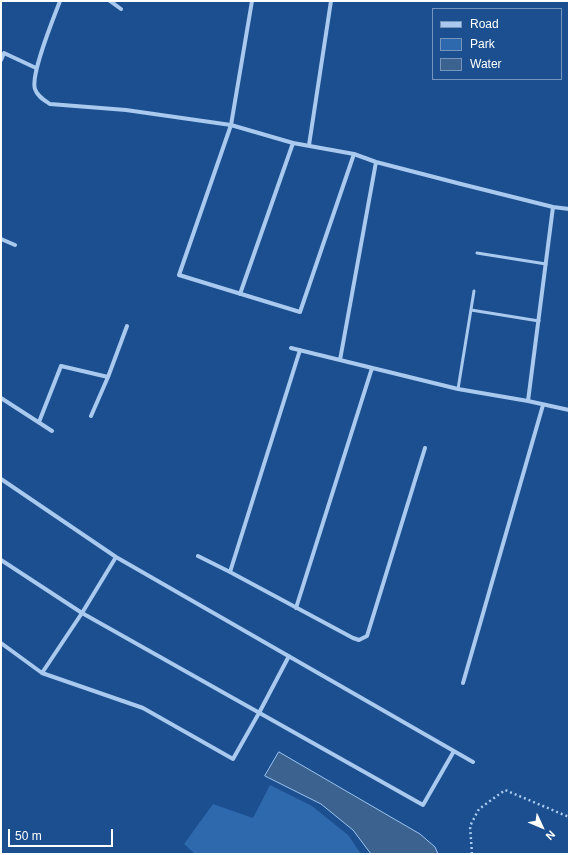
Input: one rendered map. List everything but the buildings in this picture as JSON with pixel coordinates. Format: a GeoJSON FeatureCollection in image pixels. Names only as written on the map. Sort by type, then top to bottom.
{"type":"FeatureCollection","features":[{"type":"Feature","properties":{"kind":"street"},"geometry":{"type":"LineString","coordinates":[[60,1],[36,68],[34,89],[40,97],[50,104],[126,110],[231,125],[293,143],[354,154],[376,162],[553,207],[569,209]]}},
{"type":"Feature","properties":{"kind":"street"},"geometry":{"type":"LineString","coordinates":[[110,1],[121,9]]}},
{"type":"Feature","properties":{"kind":"street"},"geometry":{"type":"LineString","coordinates":[[252,1],[231,125],[178,276],[300,312],[354,154]]}},
{"type":"Feature","properties":{"kind":"street"},"geometry":{"type":"LineString","coordinates":[[309,145],[331,1]]}},
{"type":"Feature","properties":{"kind":"street"},"geometry":{"type":"LineString","coordinates":[[1,60],[4,53],[36,68]]}},
{"type":"Feature","properties":{"kind":"street"},"geometry":{"type":"LineString","coordinates":[[240,294],[293,143]]}},
{"type":"Feature","properties":{"kind":"street"},"geometry":{"type":"LineString","coordinates":[[340,360],[376,162]]}},
{"type":"Feature","properties":{"kind":"street"},"geometry":{"type":"LineString","coordinates":[[528,401],[553,207]]}},
{"type":"Feature","properties":{"kind":"street"},"geometry":{"type":"LineString","coordinates":[[1,239],[15,245]]}},
{"type":"Feature","properties":{"kind":"street"},"geometry":{"type":"LineString","coordinates":[[91,416],[108,377],[127,326]]}},
{"type":"Feature","properties":{"kind":"street"},"geometry":{"type":"LineString","coordinates":[[291,348],[458,388],[569,410]]}},
{"type":"Feature","properties":{"kind":"street"},"geometry":{"type":"LineString","coordinates":[[230,572],[300,350]]}},
{"type":"Feature","properties":{"kind":"street"},"geometry":{"type":"LineString","coordinates":[[38,422],[61,366],[108,377]]}},
{"type":"Feature","properties":{"kind":"street"},"geometry":{"type":"LineString","coordinates":[[296,608],[372,368]]}},
{"type":"Feature","properties":{"kind":"street"},"geometry":{"type":"LineString","coordinates":[[1,398],[52,431]]}},
{"type":"Feature","properties":{"kind":"street"},"geometry":{"type":"LineString","coordinates":[[463,683],[543,405]]}},
{"type":"Feature","properties":{"kind":"street"},"geometry":{"type":"LineString","coordinates":[[198,556],[359,640],[367,636],[425,448]]}},
{"type":"Feature","properties":{"kind":"street"},"geometry":{"type":"LineString","coordinates":[[1,479],[116,558],[473,762]]}},
{"type":"Feature","properties":{"kind":"street"},"geometry":{"type":"LineString","coordinates":[[42,674],[116,558]]}},
{"type":"Feature","properties":{"kind":"street"},"geometry":{"type":"LineString","coordinates":[[1,560],[82,613],[422,805],[454,751]]}},
{"type":"Feature","properties":{"kind":"street"},"geometry":{"type":"LineString","coordinates":[[1,643],[42,674],[144,708],[233,759],[260,713],[289,656]]}},
{"type":"Feature","properties":{"kind":"lane"},"geometry":{"type":"LineString","coordinates":[[477,253],[546,264]]}},
{"type":"Feature","properties":{"kind":"lane"},"geometry":{"type":"LineString","coordinates":[[458,388],[474,291]]}},
{"type":"Feature","properties":{"kind":"lane"},"geometry":{"type":"LineString","coordinates":[[471,310],[539,321]]}},
{"type":"Feature","properties":{"kind":"path"},"geometry":{"type":"LineString","coordinates":[[472,854],[470,826],[479,809],[505,790],[569,818]]}},
{"type":"Feature","properties":{"kind":"green space"},"geometry":{"type":"Polygon","coordinates":[[[270,785],[312,806],[348,835],[361,854],[195,854],[184,844],[213,804],[253,818],[270,785]]]}},
{"type":"Feature","properties":{"kind":"water"},"geometry":{"type":"Polygon","coordinates":[[[279,752],[420,834],[435,847],[438,854],[371,854],[353,830],[321,804],[265,776],[279,752]]]}}]}
